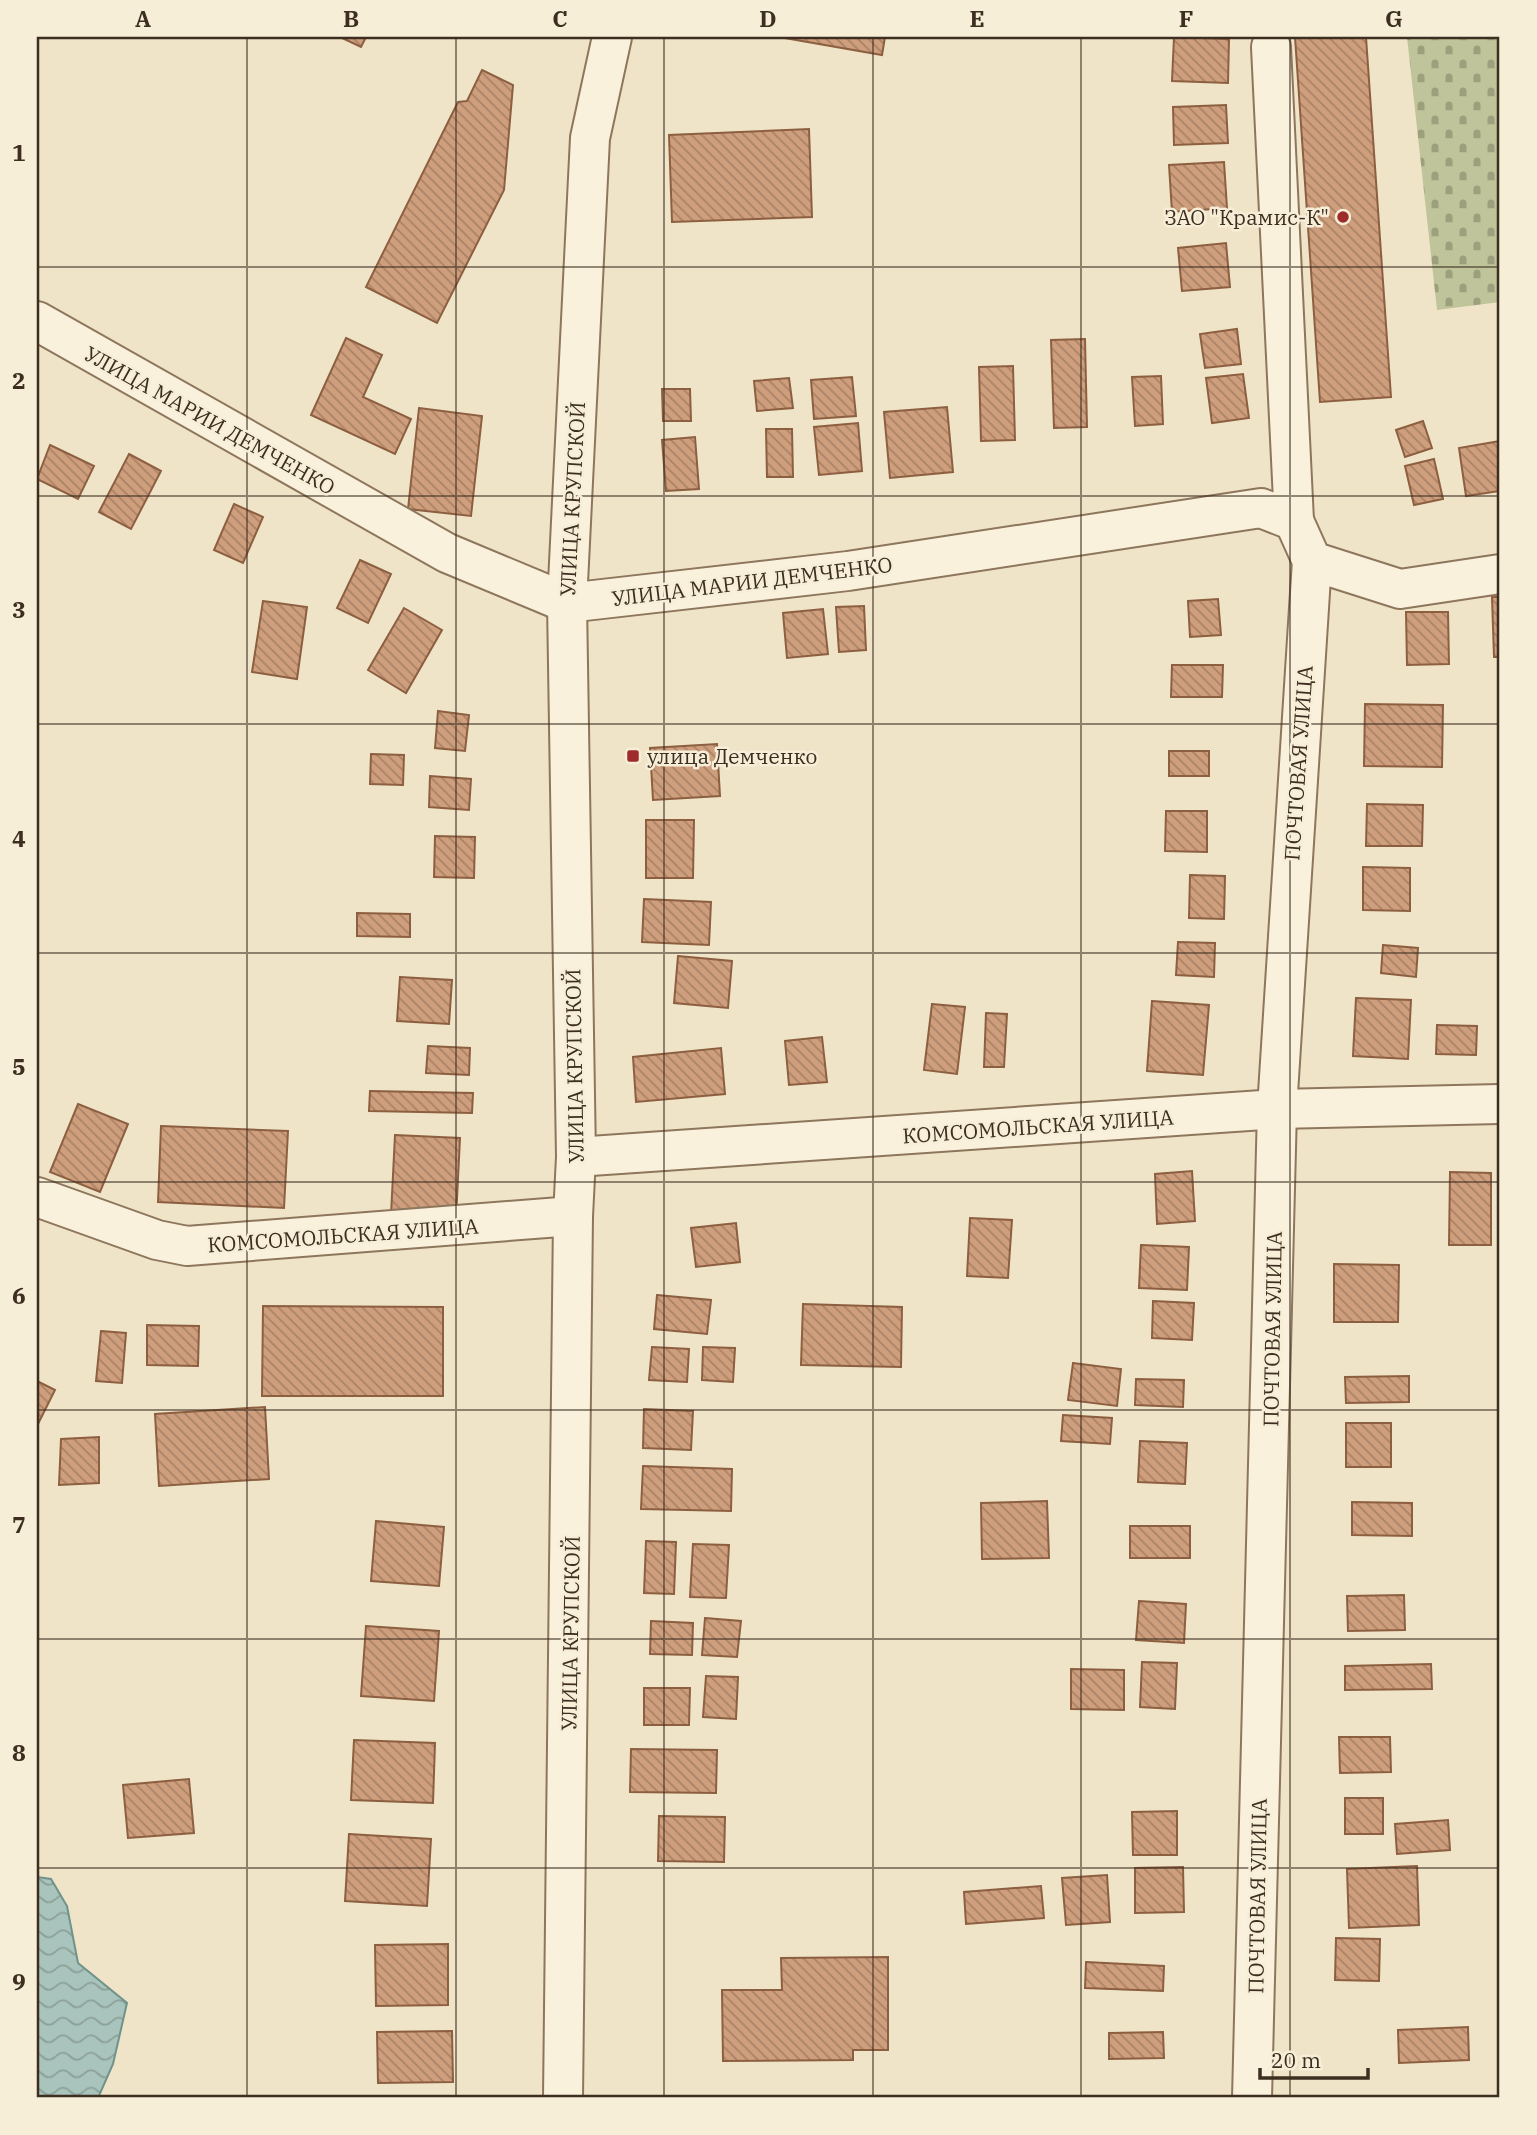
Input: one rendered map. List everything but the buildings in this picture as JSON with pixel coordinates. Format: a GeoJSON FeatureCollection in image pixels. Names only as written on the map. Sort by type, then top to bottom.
{"type":"FeatureCollection","features":[{"type":"Feature","properties":{"kind":"street","name":"УЛИЦА КРУПСКОЙ"},"geometry":{"type":"LineString","coordinates":[[564,2098],[573,1216],[576,1157],[567,603],[590,138],[612,37]]}},
{"type":"Feature","properties":{"kind":"street"},"geometry":{"type":"LineString","coordinates":[[1271,47],[1294,521],[1312,561],[1400,589],[1500,574]]}},
{"type":"Feature","properties":{"kind":"street","name":"УЛИЦА МАРИИ ДЕМЧЕНКО"},"geometry":{"type":"LineString","coordinates":[[37,321],[447,553],[567,603],[848,571],[1261,508],[1294,521]]}},
{"type":"Feature","properties":{"kind":"street","name":"ПОЧТОВАЯ УЛИЦА"},"geometry":{"type":"LineString","coordinates":[[1252,2098],[1277,1109],[1312,561]]}},
{"type":"Feature","properties":{"kind":"street","name":"КОМСОМОЛЬСКАЯ УЛИЦА"},"geometry":{"type":"LineString","coordinates":[[576,1157],[1277,1109],[1500,1104]]}},
{"type":"Feature","properties":{"kind":"street","name":"КОМСОМОЛЬСКАЯ УЛИЦА"},"geometry":{"type":"LineString","coordinates":[[37,1197],[157,1240],[187,1246],[573,1216]]}},
{"type":"Feature","properties":{"kind":"green space"},"geometry":{"type":"Polygon","coordinates":[[[1407,37],[1500,37],[1500,302],[1437,310],[1407,37]]]}},
{"type":"Feature","properties":{"kind":"water"},"geometry":{"type":"Polygon","coordinates":[[[37,1877],[51,1879],[67,1906],[78,1963],[127,2003],[113,2064],[98,2098],[37,2098],[37,1877]]]}},
{"type":"Feature","properties":{"kind":"place","name":"ЗАО \"Крамис-К\""},"geometry":{"type":"Point","coordinates":[1343,217]}},
{"type":"Feature","properties":{"kind":"place","name":"улица Демченко"},"geometry":{"type":"Point","coordinates":[633,756]}}]}
